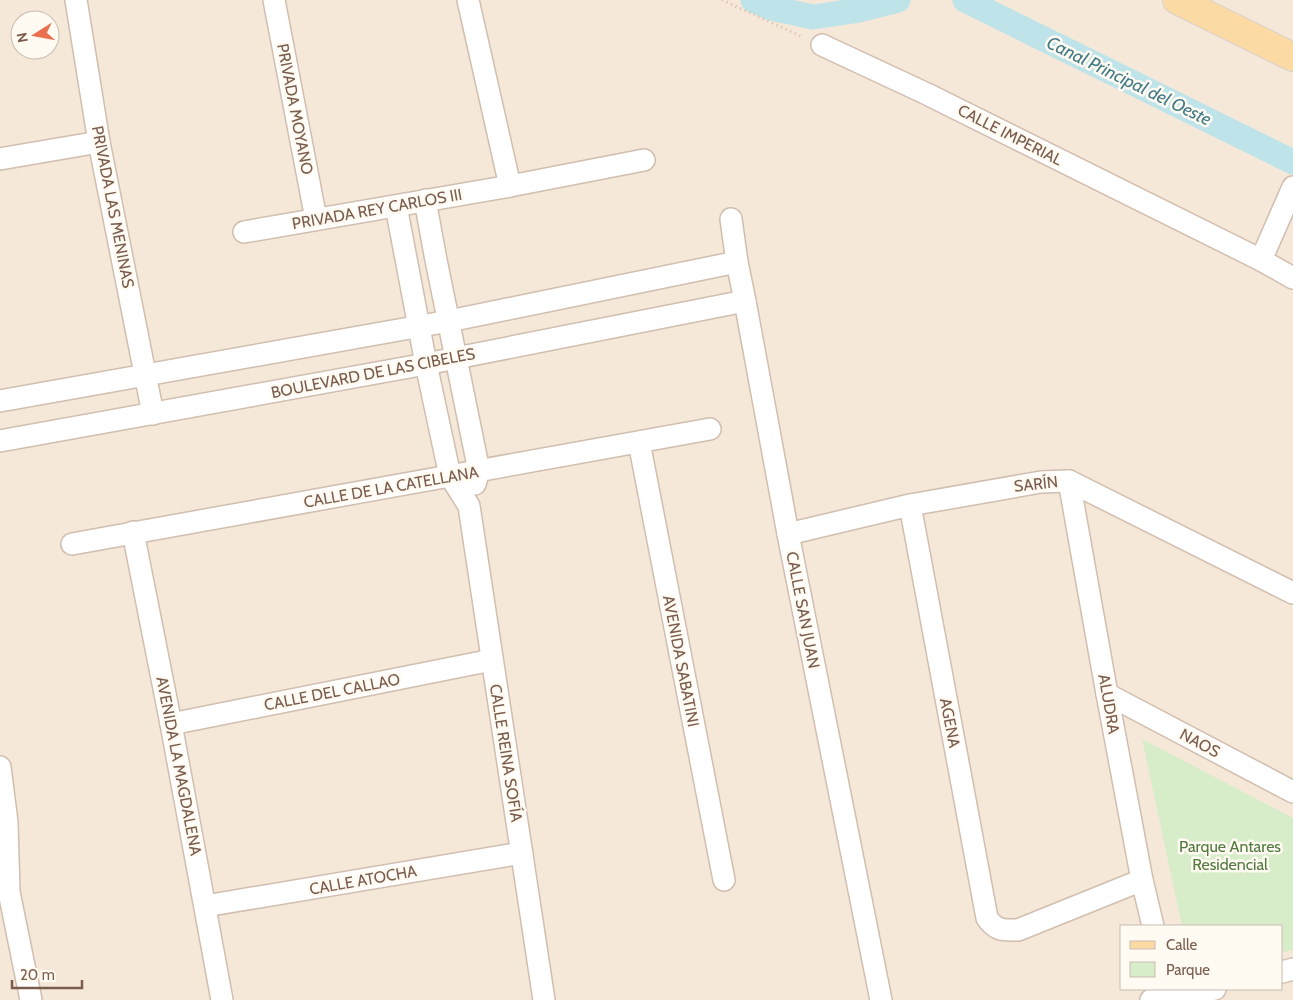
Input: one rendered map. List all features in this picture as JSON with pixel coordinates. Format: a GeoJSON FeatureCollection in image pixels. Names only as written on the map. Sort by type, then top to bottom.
{"type":"FeatureCollection","features":[{"type":"Feature","properties":{"kind":"main road"},"geometry":{"type":"LineString","coordinates":[[1176,0],[1293,57]]}},
{"type":"Feature","properties":{"kind":"street","name":"PRIVADA LAS MENINAS"},"geometry":{"type":"LineString","coordinates":[[76,0],[99,142],[153,414]]}},
{"type":"Feature","properties":{"kind":"street","name":"PRIVADA MOYANO"},"geometry":{"type":"LineString","coordinates":[[274,0],[316,219]]}},
{"type":"Feature","properties":{"kind":"street"},"geometry":{"type":"LineString","coordinates":[[468,0],[510,186]]}},
{"type":"Feature","properties":{"kind":"street","name":"CALLE IMPERIAL"},"geometry":{"type":"LineString","coordinates":[[822,45],[928,94],[1293,278]]}},
{"type":"Feature","properties":{"kind":"street"},"geometry":{"type":"LineString","coordinates":[[0,159],[99,142]]}},
{"type":"Feature","properties":{"kind":"street","name":"PRIVADA REY CARLOS III"},"geometry":{"type":"LineString","coordinates":[[244,232],[510,186],[644,160]]}},
{"type":"Feature","properties":{"kind":"street"},"geometry":{"type":"LineString","coordinates":[[1260,260],[1293,187]]}},
{"type":"Feature","properties":{"kind":"street","name":"CALLE REINA SOFÍA"},"geometry":{"type":"LineString","coordinates":[[425,200],[479,471],[469,506]]}},
{"type":"Feature","properties":{"kind":"street","name":"CALLE REINA SOFÍA"},"geometry":{"type":"LineString","coordinates":[[396,206],[426,364],[450,476],[469,506],[544,1000]]}},
{"type":"Feature","properties":{"kind":"street","name":"CALLE SAN JUAN"},"geometry":{"type":"LineString","coordinates":[[731,219],[737,262],[788,534],[881,1000]]}},
{"type":"Feature","properties":{"kind":"street"},"geometry":{"type":"LineString","coordinates":[[407,266],[436,260]]}},
{"type":"Feature","properties":{"kind":"street"},"geometry":{"type":"LineString","coordinates":[[0,402],[448,321],[737,262]]}},
{"type":"Feature","properties":{"kind":"street","name":"BOULEVARD DE LAS CIBELES"},"geometry":{"type":"LineString","coordinates":[[0,441],[426,364],[745,301]]}},
{"type":"Feature","properties":{"kind":"street"},"geometry":{"type":"LineString","coordinates":[[439,420],[468,414]]}},
{"type":"Feature","properties":{"kind":"street","name":"CALLE DE LA CATELLANA"},"geometry":{"type":"LineString","coordinates":[[72,544],[710,429]]}},
{"type":"Feature","properties":{"kind":"street","name":"AVENIDA SABATINI"},"geometry":{"type":"LineString","coordinates":[[639,442],[724,880]]}},
{"type":"Feature","properties":{"kind":"street","name":"SARÍN"},"geometry":{"type":"LineString","coordinates":[[788,534],[910,505],[1041,482],[1069,481],[1293,593]]}},
{"type":"Feature","properties":{"kind":"street","name":"ALUDRA"},"geometry":{"type":"LineString","coordinates":[[1069,481],[1142,880],[1153,925]]}},
{"type":"Feature","properties":{"kind":"street","name":"AGENA"},"geometry":{"type":"LineString","coordinates":[[910,505],[987,918],[993,926],[1005,930],[1018,930],[1142,880]]}},
{"type":"Feature","properties":{"kind":"street","name":"AVENIDA LA MAGDALENA"},"geometry":{"type":"LineString","coordinates":[[133,532],[222,1000]]}},
{"type":"Feature","properties":{"kind":"street","name":"CALLE DEL CALLAO"},"geometry":{"type":"LineString","coordinates":[[171,724],[492,660]]}},
{"type":"Feature","properties":{"kind":"street","name":"NAOS"},"geometry":{"type":"LineString","coordinates":[[1107,694],[1293,792]]}},
{"type":"Feature","properties":{"kind":"street"},"geometry":{"type":"LineString","coordinates":[[0,767],[7,822],[5,892],[31,1000]]}},
{"type":"Feature","properties":{"kind":"street","name":"CALLE ATOCHA"},"geometry":{"type":"LineString","coordinates":[[205,906],[522,853]]}},
{"type":"Feature","properties":{"kind":"street"},"geometry":{"type":"LineString","coordinates":[[1150,1000],[1170,993],[1201,994]]}},
{"type":"Feature","properties":{"kind":"path"},"geometry":{"type":"LineString","coordinates":[[722,0],[822,45]]}},
{"type":"Feature","properties":{"kind":"shaded area"},"geometry":{"type":"Polygon","coordinates":[[[0,0],[1293,0],[1293,1000],[0,1000],[0,0]]]}},
{"type":"Feature","properties":{"kind":"green space","name":"Parque Antares Residencial"},"geometry":{"type":"Polygon","coordinates":[[[1142,739],[1293,818],[1293,950],[1283,952],[1283,925],[1182,925],[1142,739]]]}},
{"type":"Feature","properties":{"kind":"waterway","name":"Canal Principal del Oeste"},"geometry":{"type":"LineString","coordinates":[[753,0],[771,8],[813,17],[854,11],[898,0]]}},
{"type":"Feature","properties":{"kind":"waterway","name":"Canal Principal del Oeste"},"geometry":{"type":"LineString","coordinates":[[965,0],[1293,162]]}}]}
